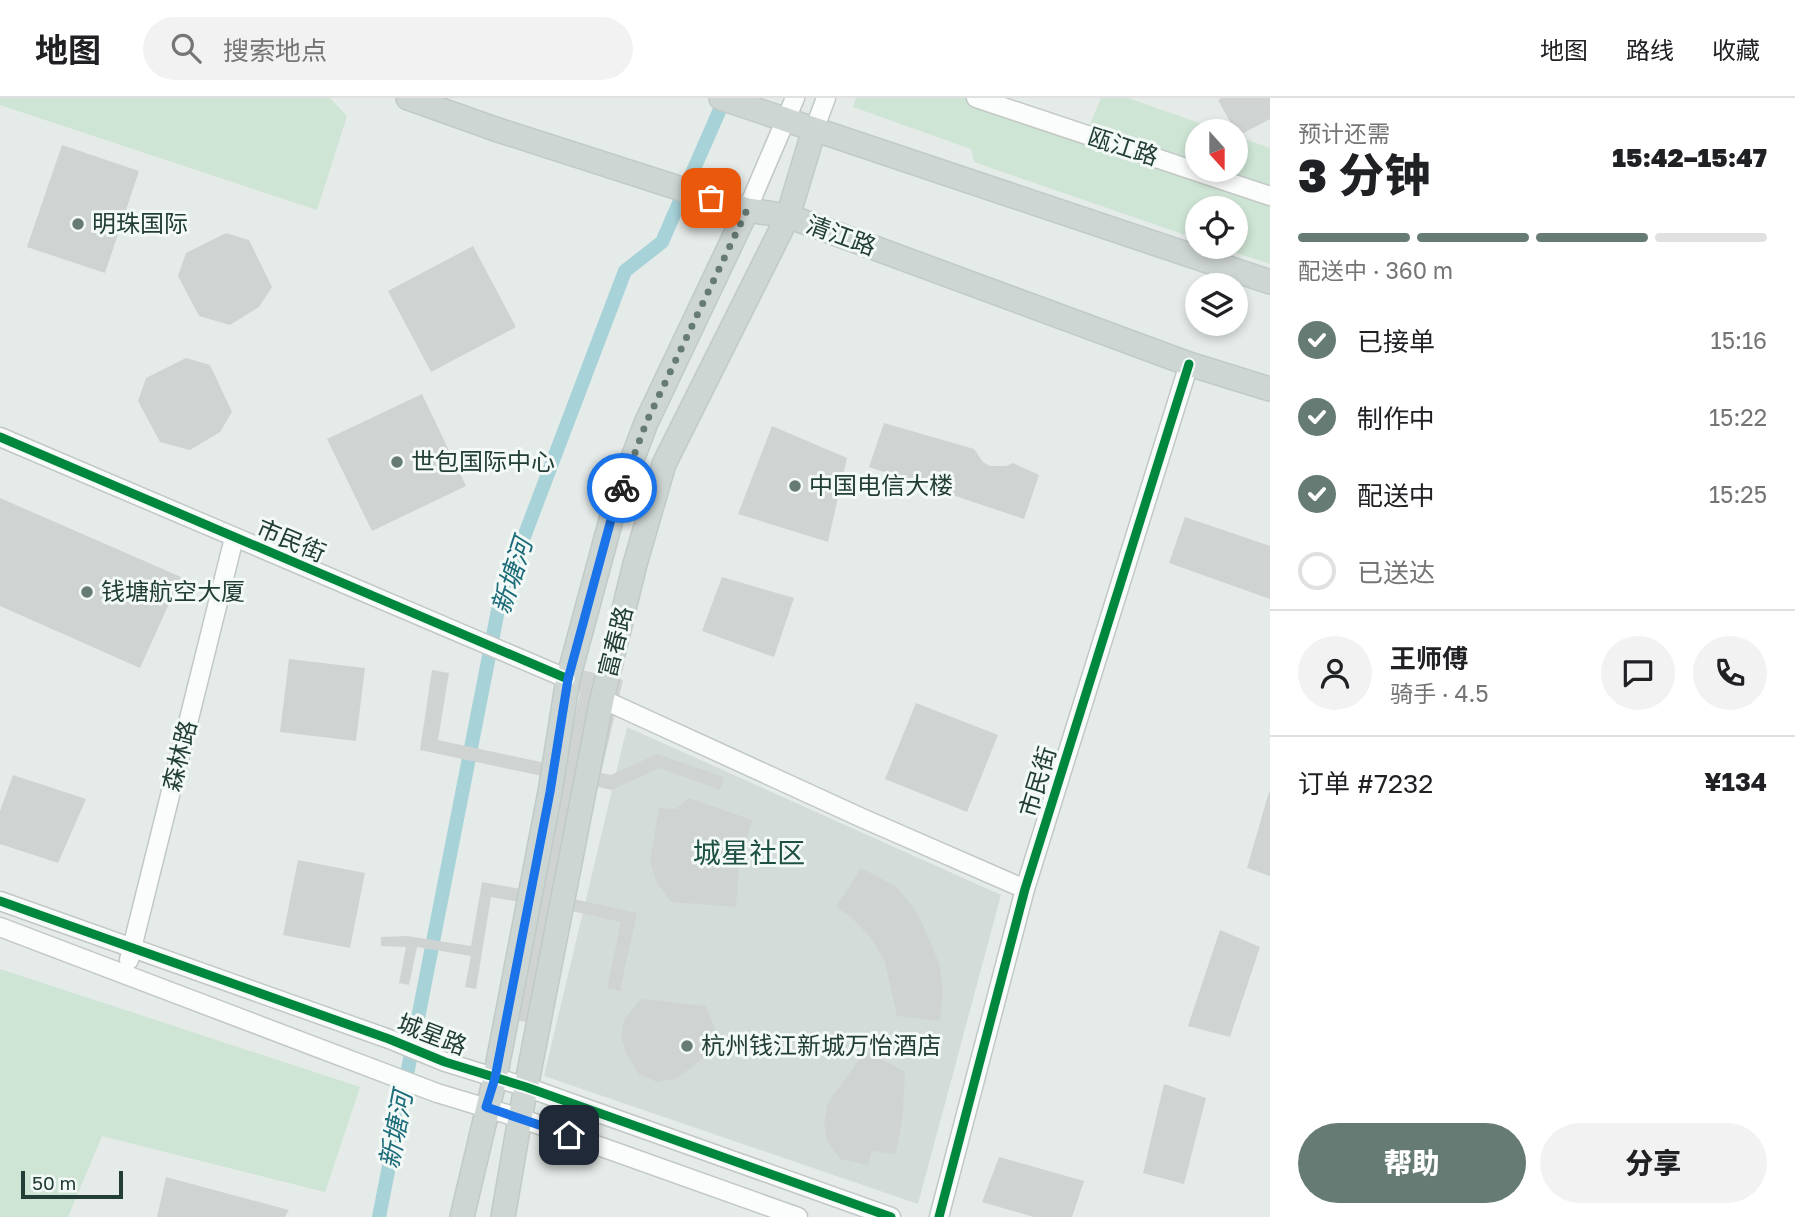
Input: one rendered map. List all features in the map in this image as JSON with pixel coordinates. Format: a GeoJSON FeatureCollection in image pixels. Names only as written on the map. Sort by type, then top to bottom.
{"type":"FeatureCollection","features":[{"type":"Feature","properties":{"kind":"main road","name":"清江路"},"geometry":{"type":"LineString","coordinates":[[408,98],[747,210],[788,216],[1189,364],[1270,389]]}},
{"type":"Feature","properties":{"kind":"main road"},"geometry":{"type":"LineString","coordinates":[[727,100],[1270,282]]}},
{"type":"Feature","properties":{"kind":"main road","name":"富春路"},"geometry":{"type":"LineString","coordinates":[[503,1217],[602,699],[635,564],[664,464],[788,216],[814,130]]}},
{"type":"Feature","properties":{"kind":"main road","name":"富春路"},"geometry":{"type":"LineString","coordinates":[[462,1217],[495,1078],[550,792],[568,679],[615,505],[646,423],[747,210]]}},
{"type":"Feature","properties":{"kind":"street","name":"富春路"},"geometry":{"type":"LineString","coordinates":[[747,210],[795,98]]}},
{"type":"Feature","properties":{"kind":"street","name":"富春路"},"geometry":{"type":"LineString","coordinates":[[814,130],[825,98]]}},
{"type":"Feature","properties":{"kind":"street","name":"瓯江路"},"geometry":{"type":"LineString","coordinates":[[976,98],[1270,196]]}},
{"type":"Feature","properties":{"kind":"street","name":"市民街"},"geometry":{"type":"LineString","coordinates":[[939,1217],[1025,888],[1189,364]]}},
{"type":"Feature","properties":{"kind":"street","name":"市民街"},"geometry":{"type":"LineString","coordinates":[[0,437],[568,679]]}},
{"type":"Feature","properties":{"kind":"street","name":"森林路"},"geometry":{"type":"LineString","coordinates":[[127,974],[234,538]]}},
{"type":"Feature","properties":{"kind":"street"},"geometry":{"type":"LineString","coordinates":[[602,699],[862,818],[1025,888]]}},
{"type":"Feature","properties":{"kind":"street","name":"城星路"},"geometry":{"type":"LineString","coordinates":[[0,901],[389,1039],[445,1062],[526,1087],[891,1217]]}},
{"type":"Feature","properties":{"kind":"street"},"geometry":{"type":"LineString","coordinates":[[0,927],[437,1093],[520,1118],[798,1217]]}},
{"type":"Feature","properties":{"kind":"shaded area"},"geometry":{"type":"Polygon","coordinates":[[[627,727],[1001,895],[918,1204],[544,1076],[627,727]]]}},
{"type":"Feature","properties":{"kind":"green space"},"geometry":{"type":"Polygon","coordinates":[[[0,98],[330,98],[347,116],[317,210],[0,105],[0,98]]]}},
{"type":"Feature","properties":{"kind":"green space"},"geometry":{"type":"Polygon","coordinates":[[[856,98],[976,98],[1086,134],[1101,98],[1128,98],[1188,119],[1185,119],[1185,182],[1248,182],[1248,140],[1270,148],[1270,264],[1248,257],[1248,196],[1185,196],[1185,235],[974,162],[971,149],[853,107],[856,98]]]}},
{"type":"Feature","properties":{"kind":"green space"},"geometry":{"type":"Polygon","coordinates":[[[0,969],[360,1087],[325,1192],[102,1136],[68,1217],[0,1217],[0,969]]]}},
{"type":"Feature","properties":{"kind":"building"},"geometry":{"type":"Polygon","coordinates":[[[1270,98],[1270,119],[1248,131],[1248,119],[1229,119],[1218,100],[1270,98]]]}},
{"type":"Feature","properties":{"kind":"building","name":"明珠国际"},"geometry":{"type":"Polygon","coordinates":[[[62,145],[139,171],[105,273],[27,247],[62,145]]]}},
{"type":"Feature","properties":{"kind":"building"},"geometry":{"type":"Polygon","coordinates":[[[226,233],[249,240],[272,287],[259,307],[230,325],[199,316],[178,276],[186,253],[226,233]]]}},
{"type":"Feature","properties":{"kind":"building"},"geometry":{"type":"Polygon","coordinates":[[[473,246],[516,327],[431,372],[388,291],[473,246]]]}},
{"type":"Feature","properties":{"kind":"building"},"geometry":{"type":"Polygon","coordinates":[[[186,358],[210,365],[232,412],[220,432],[190,450],[160,442],[138,401],[146,378],[186,358]]]}},
{"type":"Feature","properties":{"kind":"building","name":"世包国际中心"},"geometry":{"type":"Polygon","coordinates":[[[422,394],[466,486],[372,531],[327,439],[422,394]]]}},
{"type":"Feature","properties":{"kind":"building"},"geometry":{"type":"Polygon","coordinates":[[[884,423],[974,449],[983,462],[990,466],[1013,463],[1039,475],[1024,519],[869,467],[884,423]]]}},
{"type":"Feature","properties":{"kind":"building","name":"中国电信大楼"},"geometry":{"type":"Polygon","coordinates":[[[772,426],[847,458],[828,542],[738,514],[772,426]]]}},
{"type":"Feature","properties":{"kind":"building","name":"钱塘航空大厦"},"geometry":{"type":"Polygon","coordinates":[[[0,498],[181,577],[140,668],[0,606],[0,498]]]}},
{"type":"Feature","properties":{"kind":"building"},"geometry":{"type":"Polygon","coordinates":[[[1185,517],[1270,546],[1270,599],[1169,563],[1185,517]]]}},
{"type":"Feature","properties":{"kind":"building"},"geometry":{"type":"Polygon","coordinates":[[[722,577],[794,598],[774,657],[702,631],[722,577]]]}},
{"type":"Feature","properties":{"kind":"building"},"geometry":{"type":"Polygon","coordinates":[[[289,659],[365,668],[356,741],[280,732],[289,659]]]}},
{"type":"Feature","properties":{"kind":"building"},"geometry":{"type":"Polygon","coordinates":[[[432,670],[449,673],[438,740],[564,767],[580,693],[582,670],[623,680],[601,773],[611,775],[657,754],[724,777],[720,790],[659,768],[612,790],[598,787],[574,899],[637,913],[620,991],[607,988],[621,922],[572,911],[553,997],[550,1026],[509,1019],[535,905],[491,897],[476,989],[465,987],[471,956],[417,947],[409,985],[399,983],[406,947],[381,946],[381,937],[407,936],[471,946],[482,882],[537,892],[561,780],[420,750],[432,670]]]}},
{"type":"Feature","properties":{"kind":"building"},"geometry":{"type":"Polygon","coordinates":[[[916,703],[998,735],[967,812],[885,779],[916,703]]]}},
{"type":"Feature","properties":{"kind":"building"},"geometry":{"type":"Polygon","coordinates":[[[13,775],[86,799],[58,863],[0,844],[0,811],[13,775]]]}},
{"type":"Feature","properties":{"kind":"building"},"geometry":{"type":"Polygon","coordinates":[[[1270,793],[1270,876],[1247,868],[1270,793]]]}},
{"type":"Feature","properties":{"kind":"building"},"geometry":{"type":"Polygon","coordinates":[[[689,798],[752,820],[739,866],[736,907],[671,902],[657,883],[650,861],[659,808],[676,809],[689,798]]]}},
{"type":"Feature","properties":{"kind":"building"},"geometry":{"type":"Polygon","coordinates":[[[298,860],[365,873],[350,948],[283,935],[298,860]]]}},
{"type":"Feature","properties":{"kind":"building"},"geometry":{"type":"Polygon","coordinates":[[[861,868],[897,887],[918,914],[939,963],[943,990],[940,1021],[897,1016],[885,962],[871,938],[851,917],[836,907],[861,868]]]}},
{"type":"Feature","properties":{"kind":"building"},"geometry":{"type":"Polygon","coordinates":[[[1220,930],[1260,947],[1230,1037],[1188,1026],[1220,930]]]}},
{"type":"Feature","properties":{"kind":"building"},"geometry":{"type":"Polygon","coordinates":[[[641,999],[706,1006],[721,1045],[677,1078],[657,1082],[639,1074],[626,1053],[621,1035],[624,1019],[641,999]]]}},
{"type":"Feature","properties":{"kind":"building"},"geometry":{"type":"Polygon","coordinates":[[[866,1051],[905,1072],[903,1114],[896,1154],[872,1151],[868,1165],[840,1159],[827,1140],[824,1122],[828,1102],[866,1051]]]}},
{"type":"Feature","properties":{"kind":"building"},"geometry":{"type":"Polygon","coordinates":[[[1164,1084],[1206,1098],[1184,1184],[1143,1173],[1164,1084]]]}},
{"type":"Feature","properties":{"kind":"building"},"geometry":{"type":"Polygon","coordinates":[[[999,1157],[1084,1181],[1072,1217],[1034,1217],[982,1202],[999,1157]]]}},
{"type":"Feature","properties":{"kind":"building"},"geometry":{"type":"Polygon","coordinates":[[[166,1177],[289,1210],[285,1217],[157,1217],[166,1177]]]}},
{"type":"Feature","properties":{"kind":"waterway","name":"新塘河"},"geometry":{"type":"LineString","coordinates":[[379,1217],[500,600],[625,271],[662,242],[725,98]]}},
{"type":"Feature","properties":{"kind":"cycle path"},"geometry":{"type":"LineString","coordinates":[[939,1217],[1025,889],[1189,364]]}},
{"type":"Feature","properties":{"kind":"cycle path"},"geometry":{"type":"LineString","coordinates":[[0,437],[568,679]]}},
{"type":"Feature","properties":{"kind":"cycle path"},"geometry":{"type":"LineString","coordinates":[[0,901],[389,1039],[445,1062],[526,1087],[891,1217]]}},
{"type":"Feature","properties":{"kind":"way so far"},"geometry":{"type":"LineString","coordinates":[[622,488],[646,423],[747,210],[711,198]]}},
{"type":"Feature","properties":{"kind":"place","name":"明珠国际"},"geometry":{"type":"Point","coordinates":[78,224]}},
{"type":"Feature","properties":{"kind":"place","name":"世包国际中心"},"geometry":{"type":"Point","coordinates":[397,462]}},
{"type":"Feature","properties":{"kind":"place","name":"中国电信大楼"},"geometry":{"type":"Point","coordinates":[795,486]}},
{"type":"Feature","properties":{"kind":"place","name":"钱塘航空大厦"},"geometry":{"type":"Point","coordinates":[87,592]}},
{"type":"Feature","properties":{"kind":"place","name":"杭州钱江新城万怡酒店"},"geometry":{"type":"Point","coordinates":[687,1046]}},
{"type":"Feature","properties":{"kind":"district","name":"城星社区"},"geometry":{"type":"Point","coordinates":[749,853]}},
{"type":"Feature","properties":{"kind":"route"},"geometry":{"type":"LineString","coordinates":[[569,1135],[486,1107],[495,1078],[550,792],[568,679],[615,505],[622,488]]}}]}
